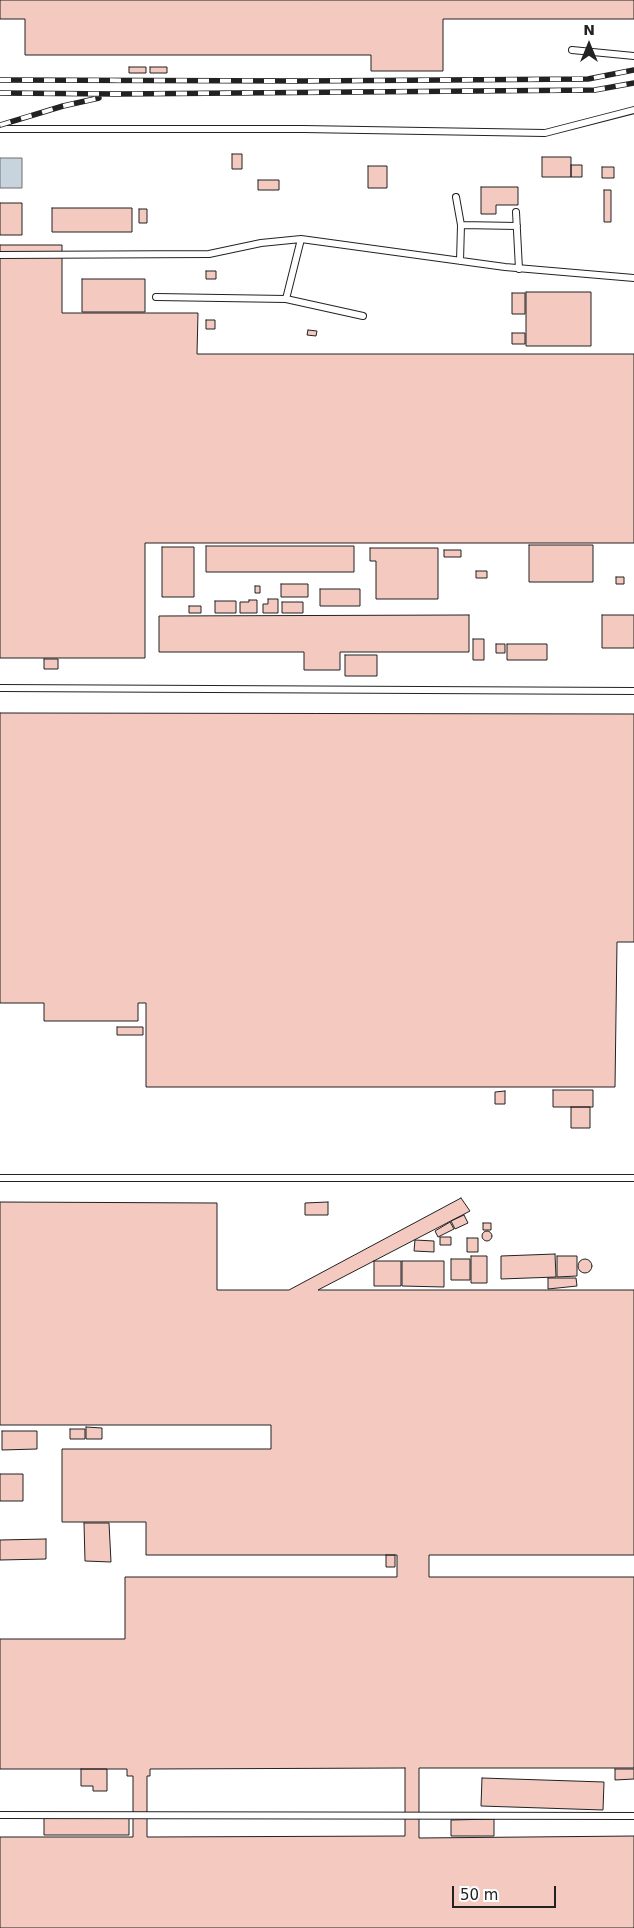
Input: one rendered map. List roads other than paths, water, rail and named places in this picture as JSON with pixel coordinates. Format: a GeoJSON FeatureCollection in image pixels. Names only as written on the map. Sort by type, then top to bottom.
{"type":"FeatureCollection","features":[{"type":"Feature","properties":{"kind":"lane"},"geometry":{"type":"LineString","coordinates":[[572,50],[634,56]]}},
{"type":"Feature","properties":{"kind":"lane"},"geometry":{"type":"LineString","coordinates":[[0,129],[293,129],[545,132],[634,110]]}},
{"type":"Feature","properties":{"kind":"lane"},"geometry":{"type":"LineString","coordinates":[[456,197],[461,225],[460,261]]}},
{"type":"Feature","properties":{"kind":"lane"},"geometry":{"type":"LineString","coordinates":[[516,212],[519,268]]}},
{"type":"Feature","properties":{"kind":"lane"},"geometry":{"type":"LineString","coordinates":[[461,225],[517,226]]}},
{"type":"Feature","properties":{"kind":"lane"},"geometry":{"type":"LineString","coordinates":[[286,299],[301,239]]}},
{"type":"Feature","properties":{"kind":"lane"},"geometry":{"type":"LineString","coordinates":[[0,255],[209,254],[261,243],[301,239],[519,268],[634,278]]}},
{"type":"Feature","properties":{"kind":"lane"},"geometry":{"type":"LineString","coordinates":[[156,297],[286,299],[363,316]]}},
{"type":"Feature","properties":{"kind":"lane"},"geometry":{"type":"LineString","coordinates":[[0,688],[634,690]]}},
{"type":"Feature","properties":{"kind":"lane"},"geometry":{"type":"LineString","coordinates":[[0,1178],[634,1178]]}},
{"type":"Feature","properties":{"kind":"lane"},"geometry":{"type":"LineString","coordinates":[[0,1815],[634,1816]]}},
{"type":"Feature","properties":{"kind":"railway"},"geometry":{"type":"LineString","coordinates":[[0,80],[301,81],[588,79],[634,70]]}},
{"type":"Feature","properties":{"kind":"railway"},"geometry":{"type":"LineString","coordinates":[[0,93],[117,94],[595,90],[634,83]]}},
{"type":"Feature","properties":{"kind":"railway"},"geometry":{"type":"LineString","coordinates":[[0,125],[63,106],[99,98]]}}]}
